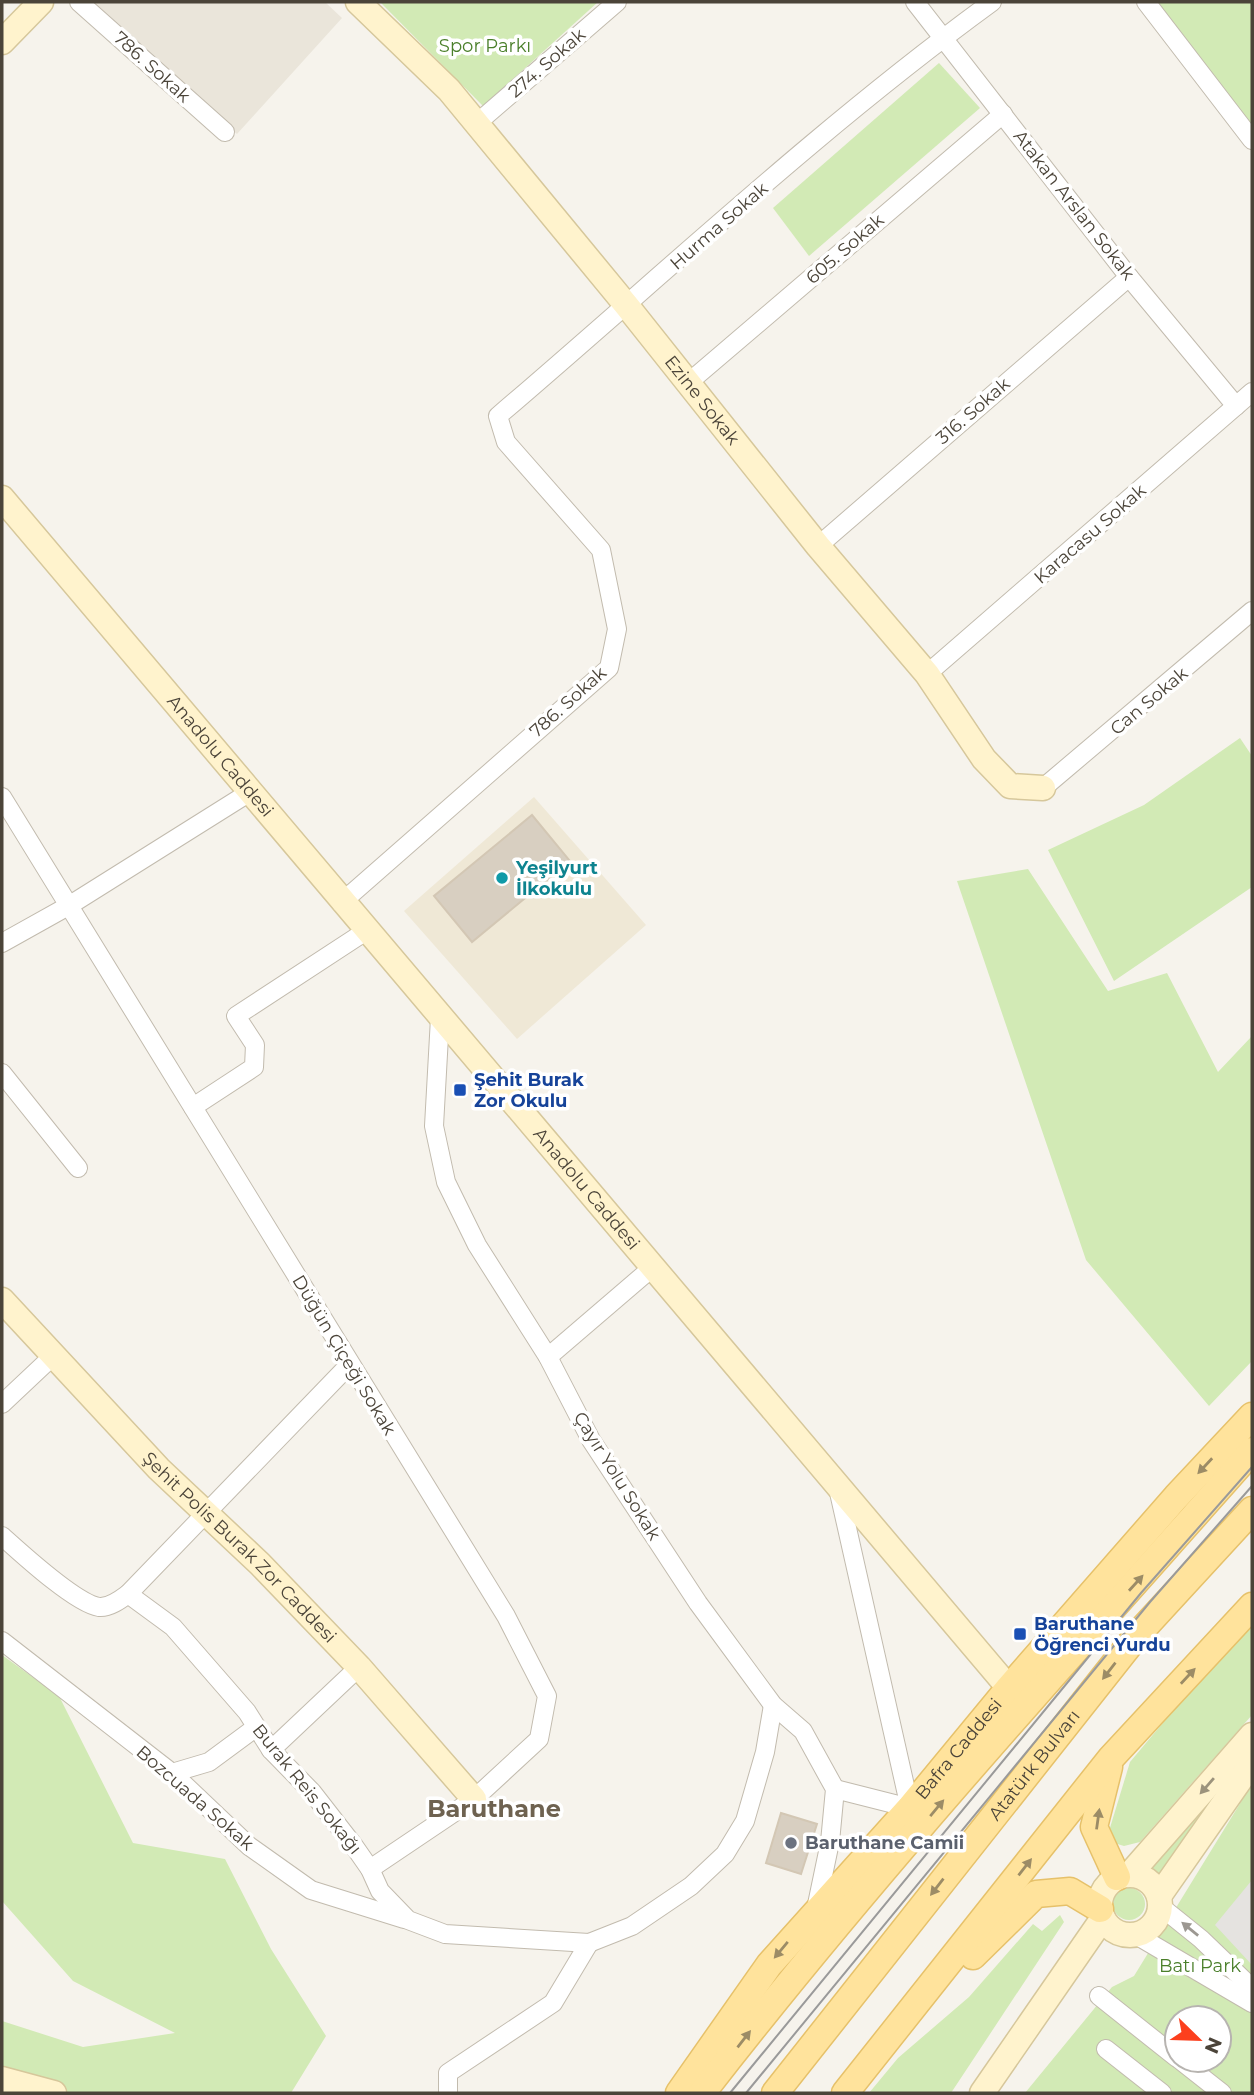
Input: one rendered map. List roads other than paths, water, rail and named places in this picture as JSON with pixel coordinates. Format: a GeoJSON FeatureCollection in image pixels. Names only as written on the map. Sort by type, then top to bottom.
{"type":"FeatureCollection","features":[{"type":"Feature","properties":{"kind":"main road"},"geometry":{"type":"LineString","coordinates":[[2,42],[41,2]]}},
{"type":"Feature","properties":{"kind":"main road","name":"Ezine Sokak"},"geometry":{"type":"LineString","coordinates":[[358,2],[449,90],[627,306],[817,546],[927,674],[984,759],[1010,786],[1043,788]]}},
{"type":"Feature","properties":{"kind":"main road","name":"Anadolu Caddesi"},"geometry":{"type":"LineString","coordinates":[[5,508],[250,792],[341,903],[1009,1688]]}},
{"type":"Feature","properties":{"kind":"main road","name":"Şehit Polis Burak Zor Caddesi"},"geometry":{"type":"LineString","coordinates":[[2,1300],[159,1469],[359,1667],[474,1799]]}},
{"type":"Feature","properties":{"kind":"main road","name":"Bafra Caddesi"},"geometry":{"type":"LineString","coordinates":[[678,2093],[769,1965],[816,1909],[910,1808],[1009,1688],[1176,1497],[1252,1416]]}},
{"type":"Feature","properties":{"kind":"main road","name":"Bafra Caddesi"},"geometry":{"type":"LineString","coordinates":[[702,2093],[790,1980],[974,1765],[1252,1451]]}},
{"type":"Feature","properties":{"kind":"main road","name":"Atatürk Bulvarı"},"geometry":{"type":"LineString","coordinates":[[775,2093],[1138,1634],[1252,1510]]}},
{"type":"Feature","properties":{"kind":"main road"},"geometry":{"type":"LineString","coordinates":[[845,2093],[1111,1758],[1252,1606]]}},
{"type":"Feature","properties":{"kind":"main road"},"geometry":{"type":"LineString","coordinates":[[982,2093],[1102,1914],[1101,1896],[1107,1885],[1124,1876],[1252,1735]]}},
{"type":"Feature","properties":{"kind":"main road"},"geometry":{"type":"LineString","coordinates":[[1111,1758],[1094,1827],[1124,1876],[1148,1880],[1160,1901]]}},
{"type":"Feature","properties":{"kind":"main road"},"geometry":{"type":"LineString","coordinates":[[896,2030],[1036,1894],[1070,1891],[1102,1914],[1116,1932],[1136,1934],[1153,1925],[1160,1901],[1252,1763]]}},
{"type":"Feature","properties":{"kind":"main road"},"geometry":{"type":"LineString","coordinates":[[2,2079],[54,2093]]}},
{"type":"Feature","properties":{"kind":"street","name":"786. Sokak"},"geometry":{"type":"LineString","coordinates":[[79,2],[225,132]]}},
{"type":"Feature","properties":{"kind":"street","name":"274. Sokak"},"geometry":{"type":"LineString","coordinates":[[476,124],[617,2]]}},
{"type":"Feature","properties":{"kind":"street","name":"Atakan Arslan Sokak"},"geometry":{"type":"LineString","coordinates":[[915,2],[1129,277],[1236,406]]}},
{"type":"Feature","properties":{"kind":"street","name":"Hurma Sokak"},"geometry":{"type":"LineString","coordinates":[[498,416],[755,193],[942,38],[992,2]]}},
{"type":"Feature","properties":{"kind":"street"},"geometry":{"type":"LineString","coordinates":[[1146,2],[1252,140]]}},
{"type":"Feature","properties":{"kind":"street","name":"605. Sokak"},"geometry":{"type":"LineString","coordinates":[[688,383],[1003,114]]}},
{"type":"Feature","properties":{"kind":"street","name":"316. Sokak"},"geometry":{"type":"LineString","coordinates":[[817,546],[1129,277]]}},
{"type":"Feature","properties":{"kind":"street","name":"Karacasu Sokak"},"geometry":{"type":"LineString","coordinates":[[927,674],[1252,392]]}},
{"type":"Feature","properties":{"kind":"street","name":"786. Sokak"},"geometry":{"type":"LineString","coordinates":[[341,903],[609,668],[617,629],[601,550],[506,442],[498,416]]}},
{"type":"Feature","properties":{"kind":"street","name":"Can Sokak"},"geometry":{"type":"LineString","coordinates":[[1043,788],[1252,611]]}},
{"type":"Feature","properties":{"kind":"street"},"geometry":{"type":"LineString","coordinates":[[2,943],[70,905],[250,792]]}},
{"type":"Feature","properties":{"kind":"street","name":"Düğün Çiçeği Sokak"},"geometry":{"type":"LineString","coordinates":[[2,797],[506,1616],[547,1696],[538,1739],[474,1799],[370,1869]]}},
{"type":"Feature","properties":{"kind":"street"},"geometry":{"type":"LineString","coordinates":[[193,1107],[254,1067],[255,1045],[236,1016],[366,931]]}},
{"type":"Feature","properties":{"kind":"street","name":"Çayır Yolu Sokak"},"geometry":{"type":"LineString","coordinates":[[440,1018],[434,1126],[446,1182],[477,1245],[548,1357],[591,1440],[698,1603],[773,1705],[803,1731],[835,1789]]}},
{"type":"Feature","properties":{"kind":"street"},"geometry":{"type":"LineString","coordinates":[[2,1073],[78,1168]]}},
{"type":"Feature","properties":{"kind":"street"},"geometry":{"type":"LineString","coordinates":[[548,1357],[653,1267]]}},
{"type":"Feature","properties":{"kind":"street"},"geometry":{"type":"LineString","coordinates":[[2,1404],[52,1356]]}},
{"type":"Feature","properties":{"kind":"street"},"geometry":{"type":"LineString","coordinates":[[2,1536],[39,1568],[89,1602],[99,1607],[117,1603],[350,1364]]}},
{"type":"Feature","properties":{"kind":"street"},"geometry":{"type":"LineString","coordinates":[[816,1909],[830,1842],[835,1789],[910,1808],[838,1488]]}},
{"type":"Feature","properties":{"kind":"street","name":"Burak Reis Sokağı"},"geometry":{"type":"LineString","coordinates":[[128,1594],[173,1627],[247,1712],[271,1749],[313,1792],[370,1869],[380,1891],[408,1920],[445,1934],[589,1943],[632,1926],[691,1886],[725,1854],[745,1821],[765,1752],[773,1705]]}},
{"type":"Feature","properties":{"kind":"street","name":"Bozcuada Sokak"},"geometry":{"type":"LineString","coordinates":[[2,1641],[172,1773],[249,1846],[311,1889],[408,1920]]}},
{"type":"Feature","properties":{"kind":"street"},"geometry":{"type":"LineString","coordinates":[[271,1749],[359,1667]]}},
{"type":"Feature","properties":{"kind":"street"},"geometry":{"type":"LineString","coordinates":[[172,1773],[209,1762],[255,1728]]}},
{"type":"Feature","properties":{"kind":"street"},"geometry":{"type":"LineString","coordinates":[[1160,1901],[1252,1989]]}},
{"type":"Feature","properties":{"kind":"street"},"geometry":{"type":"LineString","coordinates":[[1136,1934],[1252,2003]]}},
{"type":"Feature","properties":{"kind":"street"},"geometry":{"type":"LineString","coordinates":[[448,2093],[448,2073],[553,2003],[589,1943]]}},
{"type":"Feature","properties":{"kind":"street"},"geometry":{"type":"LineString","coordinates":[[1099,1996],[1163,2047]]}},
{"type":"Feature","properties":{"kind":"street"},"geometry":{"type":"LineString","coordinates":[[1106,2049],[1162,2093]]}},
{"type":"Feature","properties":{"kind":"street"},"geometry":{"type":"LineString","coordinates":[[1197,2074],[1222,2093]]}},
{"type":"Feature","properties":{"kind":"tram line"},"geometry":{"type":"LineString","coordinates":[[730,2093],[1141,1593],[1252,1467]]}},
{"type":"Feature","properties":{"kind":"tram line"},"geometry":{"type":"LineString","coordinates":[[746,2093],[1150,1602],[1252,1486]]}},
{"type":"Feature","properties":{"kind":"place","name":"Yeşilyurt İlkokulu"},"geometry":{"type":"Point","coordinates":[502,878]}},
{"type":"Feature","properties":{"kind":"place","name":"Şehit Burak Zor Okulu"},"geometry":{"type":"Point","coordinates":[460,1090]}},
{"type":"Feature","properties":{"kind":"place","name":"Baruthane Öğrenci Yurdu"},"geometry":{"type":"Point","coordinates":[1020,1634]}},
{"type":"Feature","properties":{"kind":"place","name":"Baruthane Camii"},"geometry":{"type":"Point","coordinates":[791,1843]}},
{"type":"Feature","properties":{"kind":"district","name":"Baruthane"},"geometry":{"type":"Point","coordinates":[494,1809]}},
{"type":"Feature","properties":{"kind":"park label","name":"Spor Parkı"},"geometry":{"type":"Point","coordinates":[485,46]}},
{"type":"Feature","properties":{"kind":"park label","name":"Batı Park"},"geometry":{"type":"Point","coordinates":[1200,1966]}}]}
